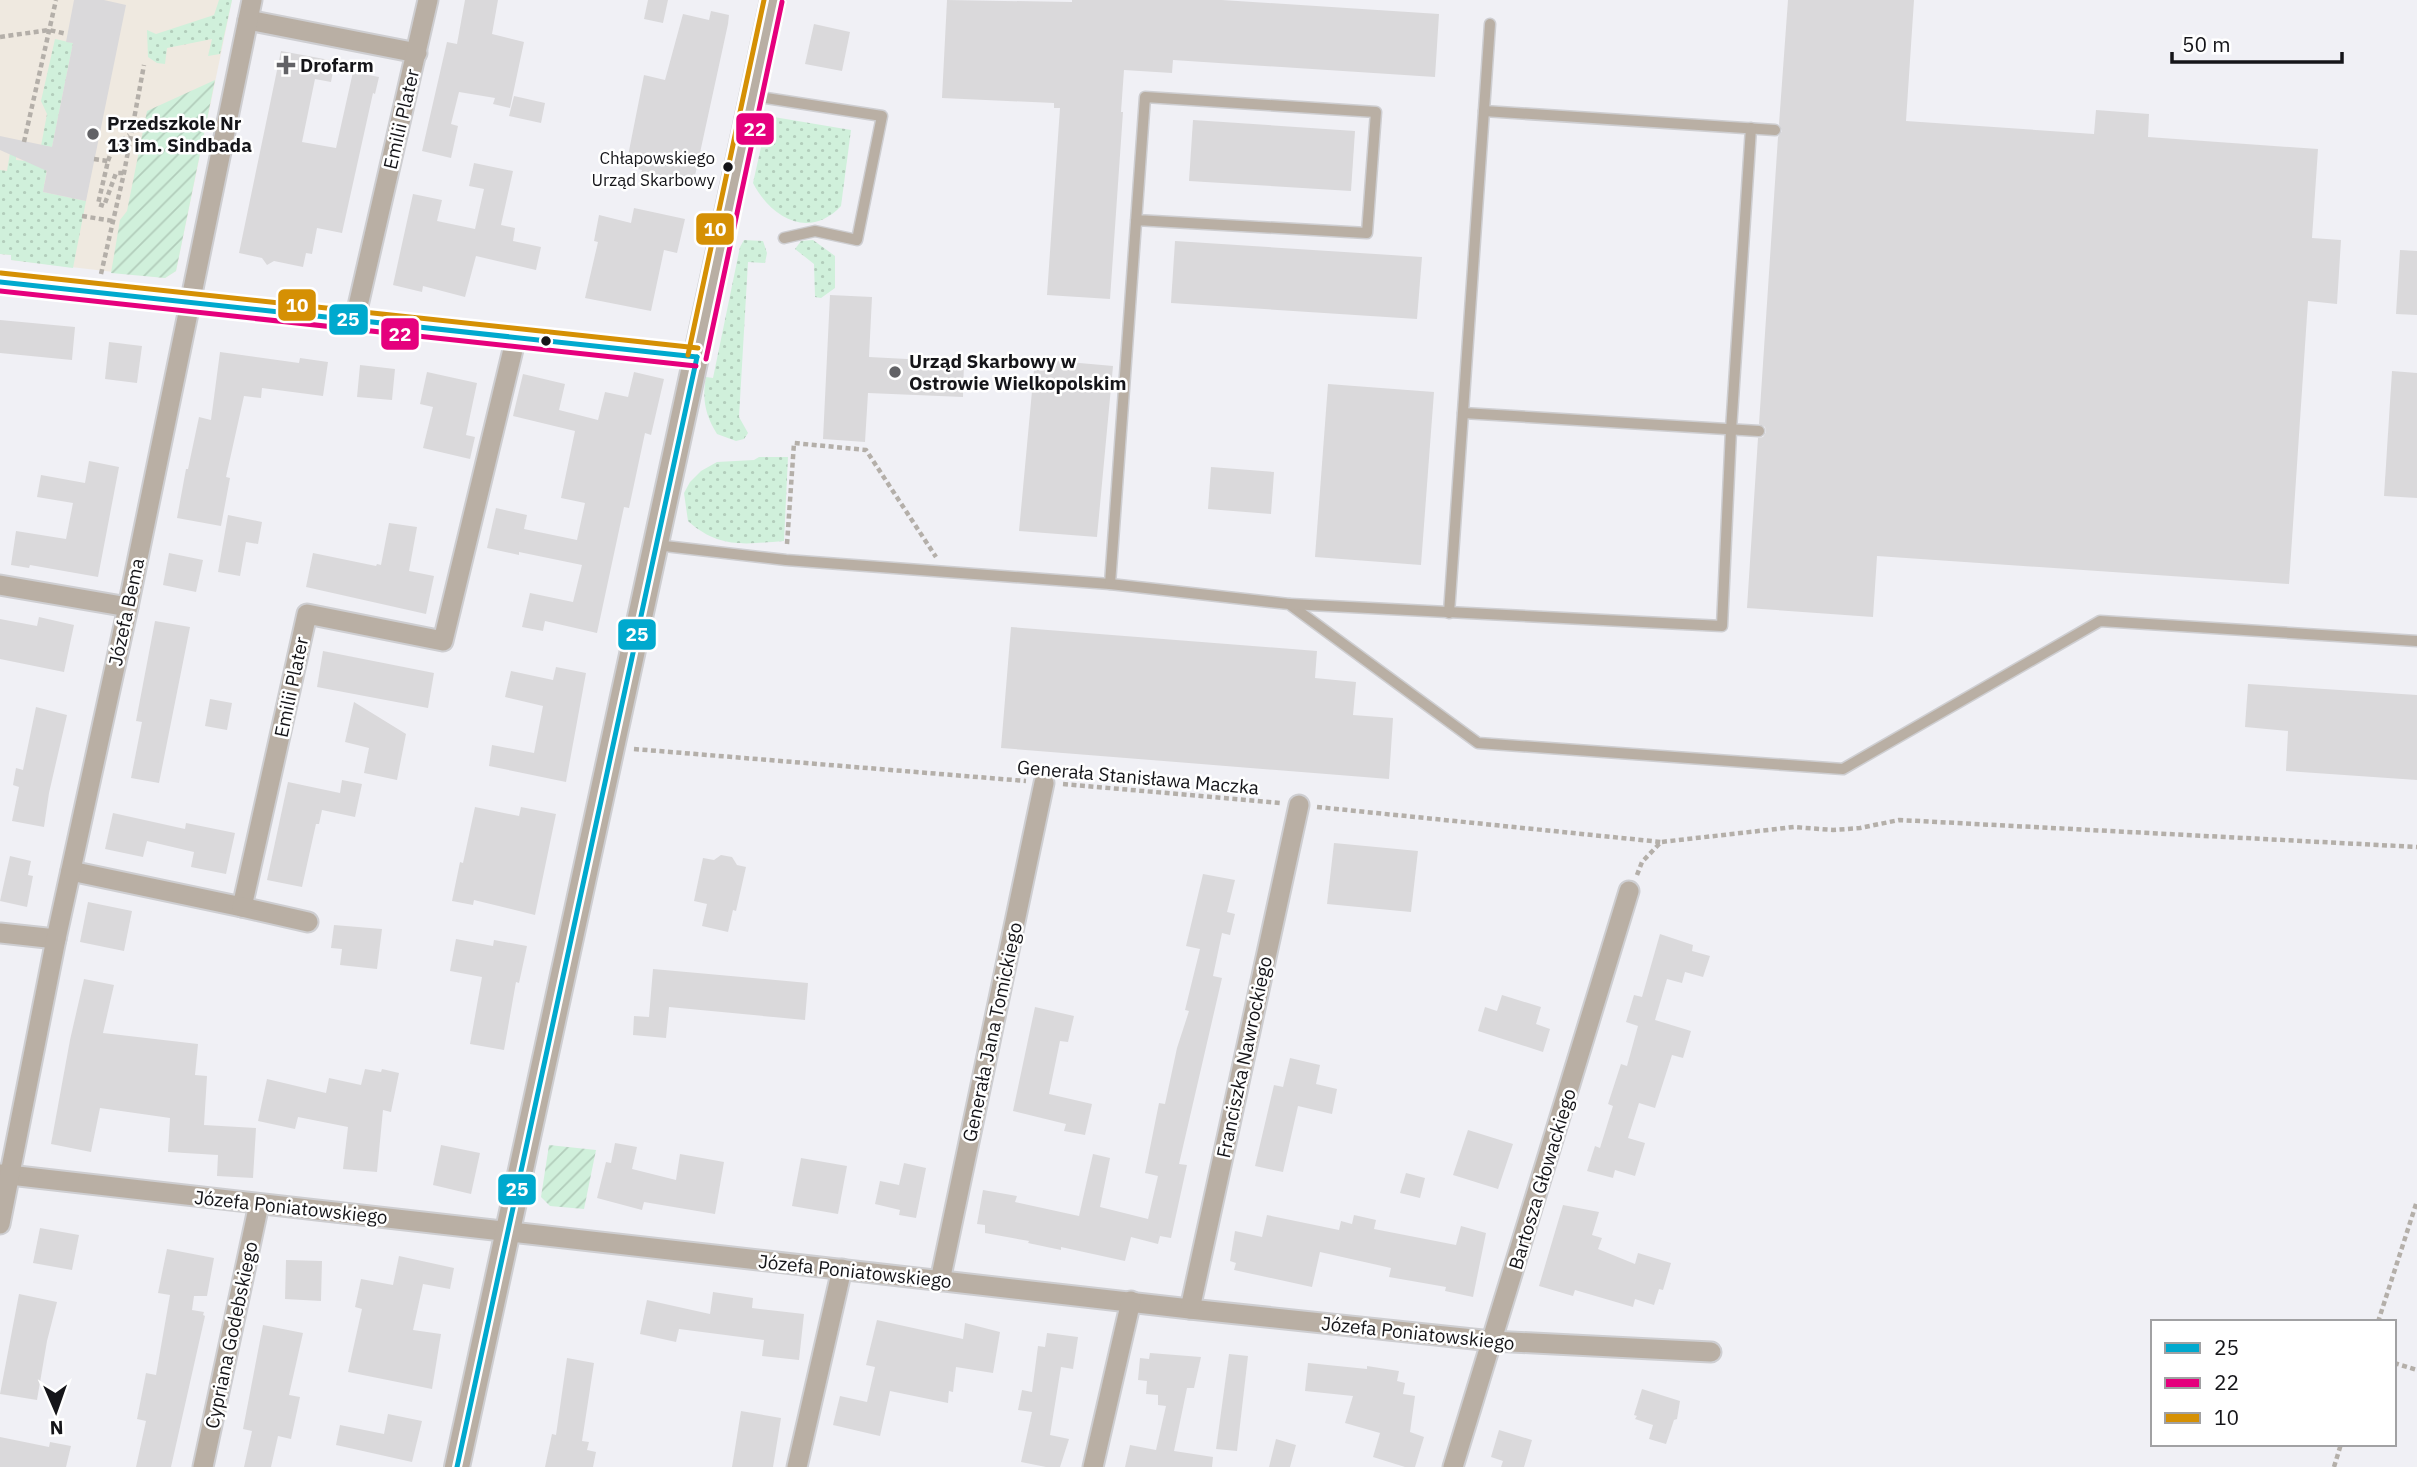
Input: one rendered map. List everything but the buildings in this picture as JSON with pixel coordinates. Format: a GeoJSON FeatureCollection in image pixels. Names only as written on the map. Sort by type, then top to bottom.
{"type":"FeatureCollection","features":[{"type":"Feature","properties":{"kind":"street","name":"Józefa Bema"},"geometry":{"type":"LineString","coordinates":[[0,1224],[5,1175],[128,607],[252,0]]}},
{"type":"Feature","properties":{"kind":"street","name":"Emilii Plater"},"geometry":{"type":"LineString","coordinates":[[355,319],[428,0]]}},
{"type":"Feature","properties":{"kind":"street"},"geometry":{"type":"LineString","coordinates":[[457,1467],[773,0]]}},
{"type":"Feature","properties":{"kind":"street"},"geometry":{"type":"LineString","coordinates":[[248,20],[417,53]]}},
{"type":"Feature","properties":{"kind":"street"},"geometry":{"type":"LineString","coordinates":[[0,282],[697,357]]}},
{"type":"Feature","properties":{"kind":"street","name":"Emilii Plater"},"geometry":{"type":"LineString","coordinates":[[242,907],[307,614],[443,641],[516,337]]}},
{"type":"Feature","properties":{"kind":"street"},"geometry":{"type":"LineString","coordinates":[[0,585],[128,607]]}},
{"type":"Feature","properties":{"kind":"street","name":"Generała Jana Tomickiego"},"geometry":{"type":"LineString","coordinates":[[940,1280],[1044,783]]}},
{"type":"Feature","properties":{"kind":"street","name":"Franciszka Nawrockiego"},"geometry":{"type":"LineString","coordinates":[[1190,1309],[1299,805]]}},
{"type":"Feature","properties":{"kind":"street"},"geometry":{"type":"LineString","coordinates":[[71,871],[308,922]]}},
{"type":"Feature","properties":{"kind":"street","name":"Bartosza Głowackiego"},"geometry":{"type":"LineString","coordinates":[[1453,1467],[1629,891]]}},
{"type":"Feature","properties":{"kind":"street"},"geometry":{"type":"LineString","coordinates":[[0,933],[57,939]]}},
{"type":"Feature","properties":{"kind":"street","name":"Józefa Poniatowskiego"},"geometry":{"type":"LineString","coordinates":[[5,1175],[1492,1341],[1711,1352]]}},
{"type":"Feature","properties":{"kind":"street","name":"Cypriana Godebskiego"},"geometry":{"type":"LineString","coordinates":[[203,1467],[259,1204]]}},
{"type":"Feature","properties":{"kind":"street"},"geometry":{"type":"LineString","coordinates":[[797,1467],[842,1269]]}},
{"type":"Feature","properties":{"kind":"street"},"geometry":{"type":"LineString","coordinates":[[1093,1467],[1132,1301]]}},
{"type":"Feature","properties":{"kind":"lane"},"geometry":{"type":"LineString","coordinates":[[1449,612],[1490,24]]}},
{"type":"Feature","properties":{"kind":"lane"},"geometry":{"type":"LineString","coordinates":[[753,96],[882,116],[857,240],[816,231],[784,237]]}},
{"type":"Feature","properties":{"kind":"lane"},"geometry":{"type":"LineString","coordinates":[[1110,584],[1136,220],[1145,97],[1376,112],[1367,233],[1136,220]]}},
{"type":"Feature","properties":{"kind":"lane"},"geometry":{"type":"LineString","coordinates":[[1484,111],[1775,130]]}},
{"type":"Feature","properties":{"kind":"lane"},"geometry":{"type":"LineString","coordinates":[[655,545],[786,560],[1110,584],[1289,604],[1722,626],[1731,430],[1751,128]]}},
{"type":"Feature","properties":{"kind":"lane"},"geometry":{"type":"LineString","coordinates":[[1463,413],[1759,431]]}},
{"type":"Feature","properties":{"kind":"lane"},"geometry":{"type":"LineString","coordinates":[[1289,604],[1478,743],[1843,769],[2100,621],[2417,641]]}},
{"type":"Feature","properties":{"kind":"path"},"geometry":{"type":"LineString","coordinates":[[24,142],[56,0]]}},
{"type":"Feature","properties":{"kind":"path"},"geometry":{"type":"LineString","coordinates":[[0,37],[49,30],[67,34]]}},
{"type":"Feature","properties":{"kind":"path"},"geometry":{"type":"LineString","coordinates":[[97,292],[124,173],[144,65]]}},
{"type":"Feature","properties":{"kind":"path"},"geometry":{"type":"LineString","coordinates":[[124,173],[116,173],[104,206],[98,204],[113,147],[130,134]]}},
{"type":"Feature","properties":{"kind":"path"},"geometry":{"type":"LineString","coordinates":[[94,159],[108,160]]}},
{"type":"Feature","properties":{"kind":"path"},"geometry":{"type":"LineString","coordinates":[[82,216],[113,221]]}},
{"type":"Feature","properties":{"kind":"path"},"geometry":{"type":"LineString","coordinates":[[786,560],[793,443],[866,450],[946,572]]}},
{"type":"Feature","properties":{"kind":"path","name":"Generała Stanisława Maczka"},"geometry":{"type":"LineString","coordinates":[[613,745],[632,749],[1299,805],[1661,842],[1794,827],[1833,830],[1860,828],[1899,820],[2417,846]]}},
{"type":"Feature","properties":{"kind":"path"},"geometry":{"type":"LineString","coordinates":[[1629,891],[1642,862],[1661,842]]}},
{"type":"Feature","properties":{"kind":"path"},"geometry":{"type":"LineString","coordinates":[[2379,1320],[2417,1201]]}},
{"type":"Feature","properties":{"kind":"path"},"geometry":{"type":"LineString","coordinates":[[2396,1364],[2417,1370]]}},
{"type":"Feature","properties":{"kind":"path"},"geometry":{"type":"LineString","coordinates":[[2334,1467],[2340,1446]]}},
{"type":"Feature","properties":{"kind":"shaded area"},"geometry":{"type":"Polygon","coordinates":[[[0,0],[232,0],[176,271],[165,278],[11,260],[11,255],[0,254],[0,0]]]}},
{"type":"Feature","properties":{"kind":"green space"},"geometry":{"type":"Polygon","coordinates":[[[219,0],[232,0],[220,54],[208,56],[212,39],[167,48],[165,64],[157,63],[148,57],[147,30],[156,34],[214,15],[219,0]]]}},
{"type":"Feature","properties":{"kind":"green space"},"geometry":{"type":"Polygon","coordinates":[[[55,39],[73,43],[52,147],[41,146],[47,114],[41,101],[55,39]]]}},
{"type":"Feature","properties":{"kind":"green space"},"geometry":{"type":"Polygon","coordinates":[[[215,80],[176,271],[165,278],[111,273],[120,220],[127,211],[147,111],[215,80]]]}},
{"type":"Feature","properties":{"kind":"green space"},"geometry":{"type":"Polygon","coordinates":[[[768,116],[851,130],[841,206],[829,216],[816,222],[804,223],[780,215],[753,183],[768,116]]]}},
{"type":"Feature","properties":{"kind":"green space"},"geometry":{"type":"Polygon","coordinates":[[[10,153],[16,154],[16,160],[48,163],[43,192],[86,201],[73,268],[11,260],[11,255],[0,254],[0,170],[7,171],[10,153]]]}},
{"type":"Feature","properties":{"kind":"green space"},"geometry":{"type":"Polygon","coordinates":[[[744,240],[763,241],[767,253],[765,263],[748,262],[739,417],[748,433],[744,439],[736,441],[717,434],[707,413],[704,393],[706,377],[713,378],[740,247],[744,240]]]}},
{"type":"Feature","properties":{"kind":"green space"},"geometry":{"type":"Polygon","coordinates":[[[813,240],[835,256],[835,288],[821,298],[815,297],[814,264],[795,249],[801,241],[813,240]]]}},
{"type":"Feature","properties":{"kind":"green space"},"geometry":{"type":"Polygon","coordinates":[[[759,457],[788,457],[784,541],[733,543],[711,536],[688,521],[684,493],[701,471],[717,462],[754,460],[759,457]]]}},
{"type":"Feature","properties":{"kind":"green space"},"geometry":{"type":"Polygon","coordinates":[[[549,1145],[596,1150],[584,1209],[550,1206],[541,1197],[549,1145]]]}},
{"type":"Feature","properties":{"kind":"transit line","name":"10"},"geometry":{"type":"LineString","coordinates":[[688,355],[764,0]]}},
{"type":"Feature","properties":{"kind":"transit line","name":"22"},"geometry":{"type":"LineString","coordinates":[[706,359],[782,2]]}},
{"type":"Feature","properties":{"kind":"transit line","name":"10"},"geometry":{"type":"LineString","coordinates":[[1,273],[698,348]]}},
{"type":"Feature","properties":{"kind":"transit line","name":"25"},"geometry":{"type":"LineString","coordinates":[[0,282],[697,357]]}},
{"type":"Feature","properties":{"kind":"transit line","name":"22"},"geometry":{"type":"LineString","coordinates":[[0,291],[696,366]]}},
{"type":"Feature","properties":{"kind":"transit line","name":"25"},"geometry":{"type":"LineString","coordinates":[[457,1467],[697,357]]}},
{"type":"Feature","properties":{"kind":"place","name":"Drofarm"},"geometry":{"type":"Point","coordinates":[286,65]}},
{"type":"Feature","properties":{"kind":"place","name":"Przedszkole Nr 13 im. Sindbada"},"geometry":{"type":"Point","coordinates":[93,134]}},
{"type":"Feature","properties":{"kind":"place","name":"Chłapowskiego Urząd Skarbowy"},"geometry":{"type":"Point","coordinates":[728,167]}},
{"type":"Feature","properties":{"kind":"place","name":"Urząd Skarbowy w Ostrowie Wielkopolskim"},"geometry":{"type":"Point","coordinates":[895,372]}}]}
